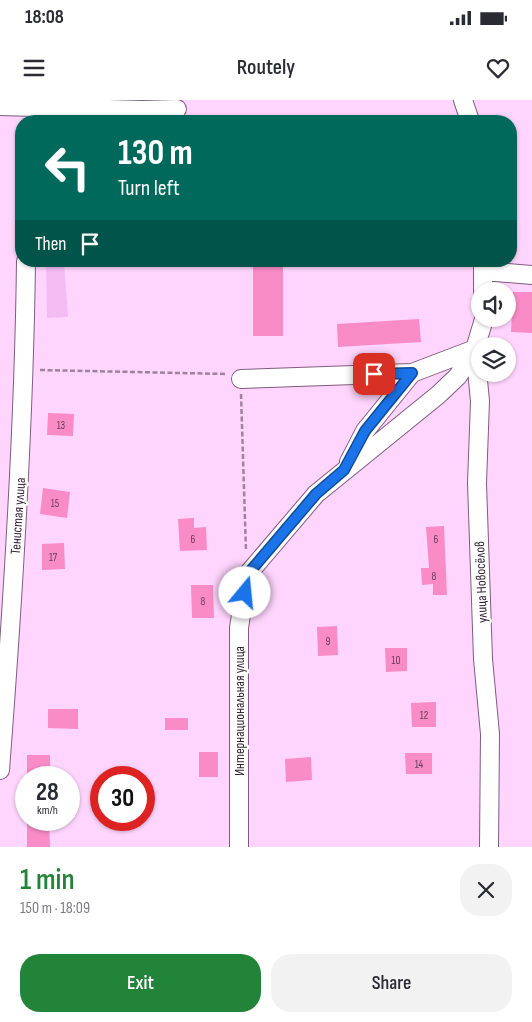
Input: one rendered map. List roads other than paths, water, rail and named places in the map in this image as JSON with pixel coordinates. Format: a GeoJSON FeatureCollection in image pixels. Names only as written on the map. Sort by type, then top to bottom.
{"type":"FeatureCollection","features":[{"type":"Feature","properties":{"kind":"street"},"geometry":{"type":"LineString","coordinates":[[463,100],[468,115]]}},
{"type":"Feature","properties":{"kind":"street"},"geometry":{"type":"LineString","coordinates":[[0,106],[28,109],[176,110]]}},
{"type":"Feature","properties":{"kind":"street","name":"Тенистая улица"},"geometry":{"type":"LineString","coordinates":[[0,770],[4,647],[21,459],[25,370],[26,267]]}},
{"type":"Feature","properties":{"kind":"street"},"geometry":{"type":"LineString","coordinates":[[483,267],[484,282]]}},
{"type":"Feature","properties":{"kind":"street"},"geometry":{"type":"LineString","coordinates":[[488,267],[532,275]]}},
{"type":"Feature","properties":{"kind":"street"},"geometry":{"type":"LineString","coordinates":[[241,378],[412,373],[471,351]]}},
{"type":"Feature","properties":{"kind":"street"},"geometry":{"type":"LineString","coordinates":[[344,470],[438,395],[458,376],[471,355]]}},
{"type":"Feature","properties":{"kind":"street"},"geometry":{"type":"LineString","coordinates":[[344,470],[365,431],[412,373]]}},
{"type":"Feature","properties":{"kind":"street","name":"улица Новосёлов"},"geometry":{"type":"LineString","coordinates":[[478,382],[480,401],[477,483],[483,659],[490,734],[489,847]]}},
{"type":"Feature","properties":{"kind":"street","name":"Интернациональная улица"},"geometry":{"type":"LineString","coordinates":[[239,847],[239,628],[247,575],[316,494],[344,470]]}}]}
